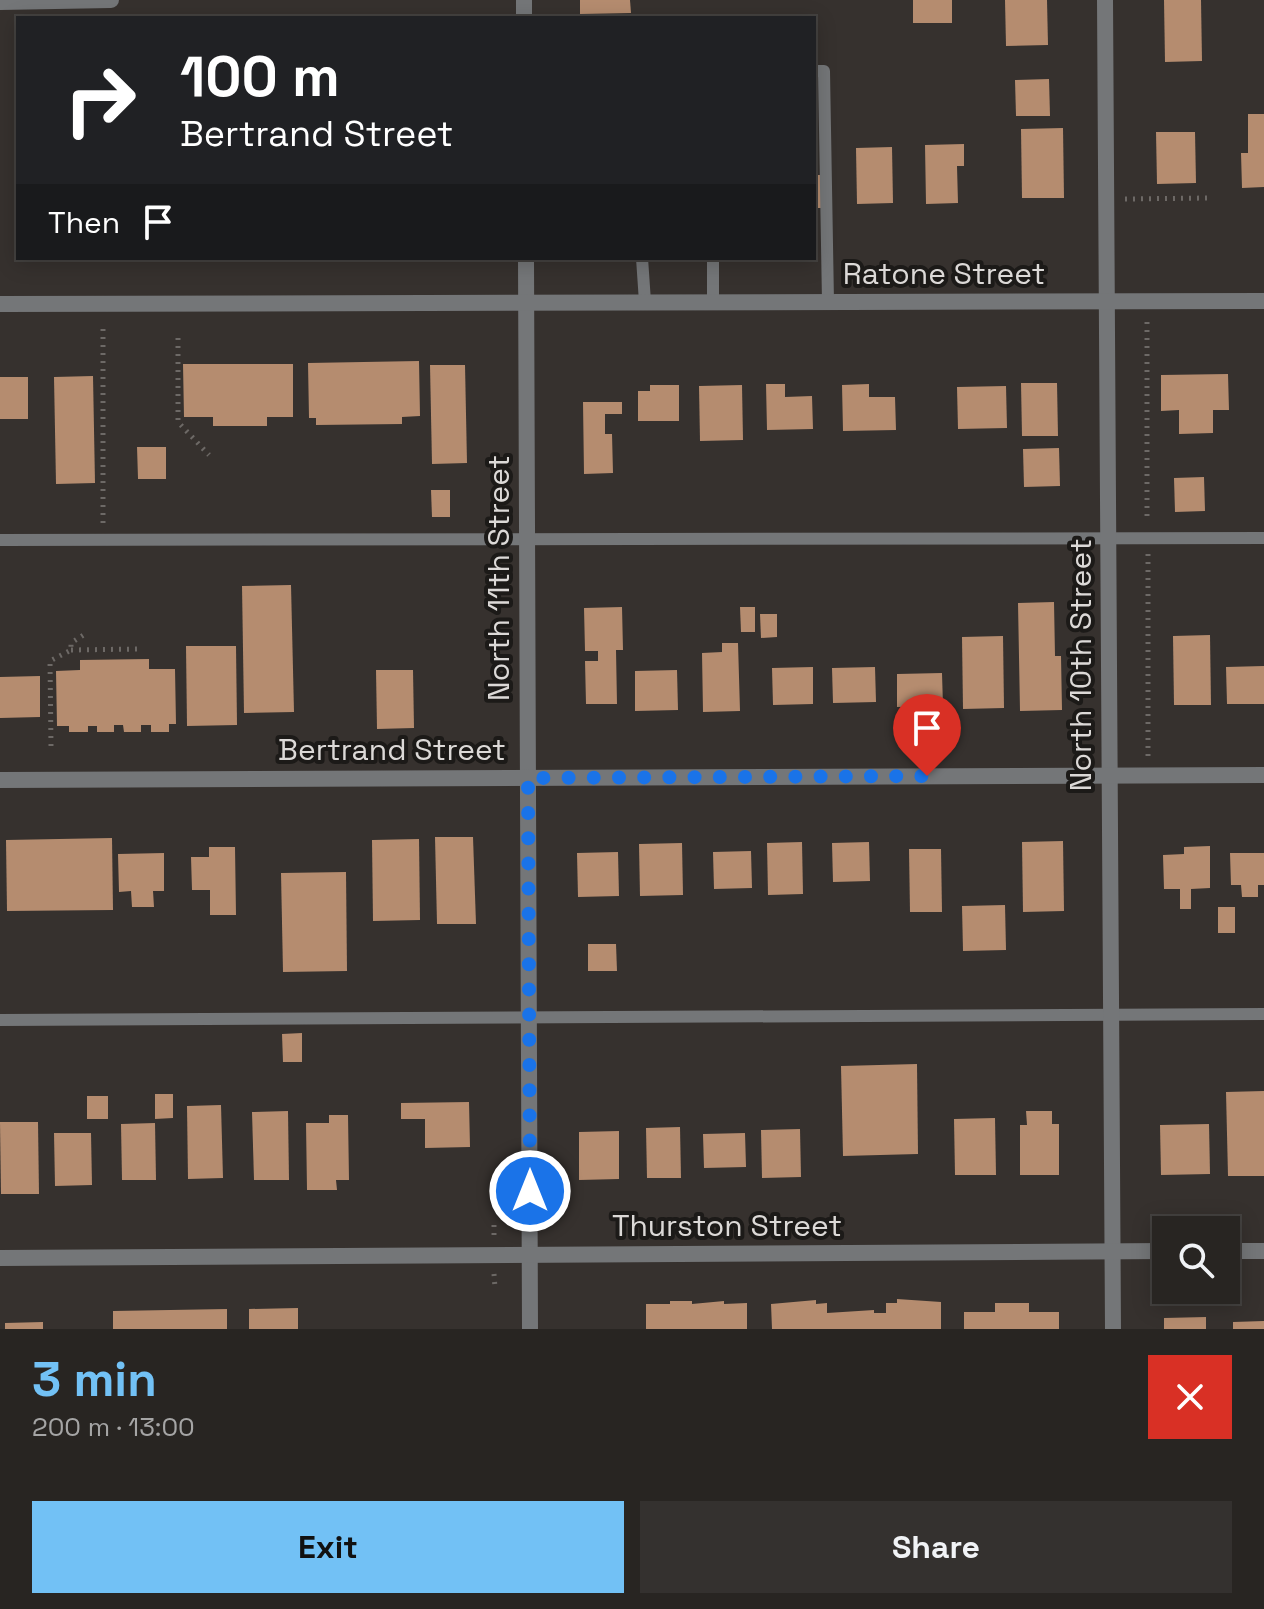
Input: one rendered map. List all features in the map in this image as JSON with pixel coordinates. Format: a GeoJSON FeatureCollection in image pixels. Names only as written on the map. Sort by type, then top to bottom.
{"type":"FeatureCollection","features":[{"type":"Feature","properties":{"kind":"street"},"geometry":{"type":"LineString","coordinates":[[0,2],[111,0]]}},
{"type":"Feature","properties":{"kind":"street","name":"North 10th Street"},"geometry":{"type":"LineString","coordinates":[[1105,0],[1113,1329]]}},
{"type":"Feature","properties":{"kind":"street","name":"North 11th Street"},"geometry":{"type":"LineString","coordinates":[[526,260],[530,1329]]}},
{"type":"Feature","properties":{"kind":"street","name":"Ratone Street"},"geometry":{"type":"LineString","coordinates":[[0,304],[1264,301]]}},
{"type":"Feature","properties":{"kind":"street","name":"Bertrand Street"},"geometry":{"type":"LineString","coordinates":[[0,780],[1264,775]]}},
{"type":"Feature","properties":{"kind":"street","name":"Thurston Street"},"geometry":{"type":"LineString","coordinates":[[0,1258],[1152,1251]]}},
{"type":"Feature","properties":{"kind":"street"},"geometry":{"type":"LineString","coordinates":[[1240,1251],[1264,1251]]}},
{"type":"Feature","properties":{"kind":"lane"},"geometry":{"type":"LineString","coordinates":[[816,71],[824,71],[828,302]]}},
{"type":"Feature","properties":{"kind":"lane"},"geometry":{"type":"LineString","coordinates":[[642,260],[645,302]]}},
{"type":"Feature","properties":{"kind":"lane"},"geometry":{"type":"LineString","coordinates":[[713,260],[713,303]]}},
{"type":"Feature","properties":{"kind":"lane"},"geometry":{"type":"LineString","coordinates":[[0,540],[1264,538]]}},
{"type":"Feature","properties":{"kind":"lane"},"geometry":{"type":"LineString","coordinates":[[0,1020],[1264,1014]]}},
{"type":"Feature","properties":{"kind":"path"},"geometry":{"type":"LineString","coordinates":[[1107,199],[1208,198]]}},
{"type":"Feature","properties":{"kind":"path"},"geometry":{"type":"LineString","coordinates":[[103,540],[104,304]]}},
{"type":"Feature","properties":{"kind":"path"},"geometry":{"type":"LineString","coordinates":[[178,338],[178,422],[209,455]]}},
{"type":"Feature","properties":{"kind":"path"},"geometry":{"type":"LineString","coordinates":[[71,650],[71,643],[85,634]]}},
{"type":"Feature","properties":{"kind":"path"},"geometry":{"type":"LineString","coordinates":[[51,746],[50,661],[71,650],[138,649]]}},
{"type":"Feature","properties":{"kind":"path"},"geometry":{"type":"LineString","coordinates":[[494,1219],[494,1236]]}},
{"type":"Feature","properties":{"kind":"path"},"geometry":{"type":"LineString","coordinates":[[494,1274],[495,1288]]}},
{"type":"Feature","properties":{"kind":"building"},"geometry":{"type":"Polygon","coordinates":[[[580,0],[630,0],[631,13],[580,14],[580,0]]]}},
{"type":"Feature","properties":{"kind":"building"},"geometry":{"type":"Polygon","coordinates":[[[913,0],[952,0],[952,23],[913,23],[913,0]]]}},
{"type":"Feature","properties":{"kind":"building"},"geometry":{"type":"Polygon","coordinates":[[[1005,0],[1047,0],[1048,45],[1006,46],[1005,0]]]}},
{"type":"Feature","properties":{"kind":"building"},"geometry":{"type":"Polygon","coordinates":[[[1164,0],[1201,0],[1202,61],[1165,62],[1164,0]]]}},
{"type":"Feature","properties":{"kind":"building"},"geometry":{"type":"Polygon","coordinates":[[[1049,79],[1050,116],[1016,116],[1015,80],[1049,79]]]}},
{"type":"Feature","properties":{"kind":"building"},"geometry":{"type":"Polygon","coordinates":[[[1248,114],[1264,114],[1264,187],[1242,188],[1241,153],[1248,153],[1248,114]]]}},
{"type":"Feature","properties":{"kind":"building"},"geometry":{"type":"Polygon","coordinates":[[[1063,128],[1064,198],[1022,198],[1021,129],[1063,128]]]}},
{"type":"Feature","properties":{"kind":"building"},"geometry":{"type":"Polygon","coordinates":[[[1156,132],[1195,132],[1196,183],[1157,184],[1156,132]]]}},
{"type":"Feature","properties":{"kind":"building"},"geometry":{"type":"Polygon","coordinates":[[[964,144],[964,166],[957,166],[958,203],[926,204],[925,145],[964,144]]]}},
{"type":"Feature","properties":{"kind":"building"},"geometry":{"type":"Polygon","coordinates":[[[892,147],[893,203],[857,204],[856,148],[892,147]]]}},
{"type":"Feature","properties":{"kind":"building"},"geometry":{"type":"Polygon","coordinates":[[[816,175],[822,175],[822,208],[816,208],[816,175]]]}},
{"type":"Feature","properties":{"kind":"building"},"geometry":{"type":"Polygon","coordinates":[[[419,361],[420,416],[402,417],[402,424],[316,425],[316,418],[309,418],[308,363],[419,361]]]}},
{"type":"Feature","properties":{"kind":"building"},"geometry":{"type":"Polygon","coordinates":[[[183,364],[293,364],[293,417],[267,417],[267,426],[213,426],[213,417],[184,417],[183,364]]]}},
{"type":"Feature","properties":{"kind":"building"},"geometry":{"type":"Polygon","coordinates":[[[430,365],[465,365],[467,463],[432,464],[430,365]]]}},
{"type":"Feature","properties":{"kind":"building"},"geometry":{"type":"Polygon","coordinates":[[[1228,374],[1229,410],[1213,410],[1213,433],[1179,434],[1179,410],[1161,411],[1161,375],[1228,374]]]}},
{"type":"Feature","properties":{"kind":"building"},"geometry":{"type":"Polygon","coordinates":[[[93,376],[95,483],[56,484],[54,377],[93,376]]]}},
{"type":"Feature","properties":{"kind":"building"},"geometry":{"type":"Polygon","coordinates":[[[0,377],[28,377],[28,419],[0,419],[0,377]]]}},
{"type":"Feature","properties":{"kind":"building"},"geometry":{"type":"Polygon","coordinates":[[[1021,383],[1057,383],[1058,436],[1022,436],[1021,383]]]}},
{"type":"Feature","properties":{"kind":"building"},"geometry":{"type":"Polygon","coordinates":[[[766,384],[785,384],[785,397],[812,396],[813,429],[767,430],[766,384]]]}},
{"type":"Feature","properties":{"kind":"building"},"geometry":{"type":"Polygon","coordinates":[[[869,384],[869,397],[895,397],[896,430],[843,431],[842,385],[869,384]]]}},
{"type":"Feature","properties":{"kind":"building"},"geometry":{"type":"Polygon","coordinates":[[[650,385],[679,385],[679,421],[638,421],[638,391],[650,391],[650,385]]]}},
{"type":"Feature","properties":{"kind":"building"},"geometry":{"type":"Polygon","coordinates":[[[742,385],[743,440],[700,441],[699,386],[742,385]]]}},
{"type":"Feature","properties":{"kind":"building"},"geometry":{"type":"Polygon","coordinates":[[[1006,386],[1007,428],[958,429],[957,387],[1006,386]]]}},
{"type":"Feature","properties":{"kind":"building"},"geometry":{"type":"Polygon","coordinates":[[[583,402],[622,402],[622,414],[605,414],[605,434],[612,434],[613,473],[584,474],[583,402]]]}},
{"type":"Feature","properties":{"kind":"building"},"geometry":{"type":"Polygon","coordinates":[[[137,447],[166,447],[166,479],[138,479],[137,447]]]}},
{"type":"Feature","properties":{"kind":"building"},"geometry":{"type":"Polygon","coordinates":[[[1059,448],[1060,486],[1024,487],[1023,449],[1059,448]]]}},
{"type":"Feature","properties":{"kind":"building"},"geometry":{"type":"Polygon","coordinates":[[[1204,477],[1205,511],[1175,512],[1174,478],[1204,477]]]}},
{"type":"Feature","properties":{"kind":"building"},"geometry":{"type":"Polygon","coordinates":[[[431,490],[450,490],[450,517],[432,517],[431,490]]]}},
{"type":"Feature","properties":{"kind":"building"},"geometry":{"type":"Polygon","coordinates":[[[291,585],[294,712],[244,713],[242,586],[291,585]]]}},
{"type":"Feature","properties":{"kind":"building"},"geometry":{"type":"Polygon","coordinates":[[[1054,602],[1055,656],[1061,656],[1062,710],[1020,711],[1018,603],[1054,602]]]}},
{"type":"Feature","properties":{"kind":"building"},"geometry":{"type":"Polygon","coordinates":[[[622,607],[623,650],[616,650],[617,704],[586,704],[585,661],[598,661],[598,651],[585,651],[584,608],[622,607]]]}},
{"type":"Feature","properties":{"kind":"building"},"geometry":{"type":"Polygon","coordinates":[[[740,607],[755,607],[755,632],[741,632],[740,607]]]}},
{"type":"Feature","properties":{"kind":"building"},"geometry":{"type":"Polygon","coordinates":[[[760,614],[777,614],[777,637],[761,638],[760,614]]]}},
{"type":"Feature","properties":{"kind":"building"},"geometry":{"type":"Polygon","coordinates":[[[1210,635],[1211,705],[1174,705],[1173,636],[1210,635]]]}},
{"type":"Feature","properties":{"kind":"building"},"geometry":{"type":"Polygon","coordinates":[[[1003,636],[1004,708],[963,709],[962,637],[1003,636]]]}},
{"type":"Feature","properties":{"kind":"building"},"geometry":{"type":"Polygon","coordinates":[[[722,643],[738,643],[740,711],[703,712],[702,653],[722,652],[722,643]]]}},
{"type":"Feature","properties":{"kind":"building"},"geometry":{"type":"Polygon","coordinates":[[[186,646],[236,646],[237,725],[187,726],[186,646]]]}},
{"type":"Feature","properties":{"kind":"building"},"geometry":{"type":"Polygon","coordinates":[[[149,659],[149,669],[175,669],[176,724],[169,724],[169,732],[151,732],[151,725],[141,725],[141,732],[124,732],[123,725],[114,725],[114,732],[97,732],[97,726],[88,726],[88,732],[69,732],[69,726],[57,726],[56,671],[80,670],[80,660],[149,659]]]}},
{"type":"Feature","properties":{"kind":"building"},"geometry":{"type":"Polygon","coordinates":[[[1264,666],[1264,704],[1227,704],[1226,667],[1264,666]]]}},
{"type":"Feature","properties":{"kind":"building"},"geometry":{"type":"Polygon","coordinates":[[[813,667],[813,704],[773,705],[772,668],[813,667]]]}},
{"type":"Feature","properties":{"kind":"building"},"geometry":{"type":"Polygon","coordinates":[[[875,667],[876,702],[833,703],[832,668],[875,667]]]}},
{"type":"Feature","properties":{"kind":"building"},"geometry":{"type":"Polygon","coordinates":[[[376,670],[413,670],[414,728],[377,729],[376,670]]]}},
{"type":"Feature","properties":{"kind":"building"},"geometry":{"type":"Polygon","coordinates":[[[677,670],[678,710],[635,711],[635,671],[677,670]]]}},
{"type":"Feature","properties":{"kind":"building"},"geometry":{"type":"Polygon","coordinates":[[[942,673],[943,706],[897,707],[897,674],[942,673]]]}},
{"type":"Feature","properties":{"kind":"building"},"geometry":{"type":"Polygon","coordinates":[[[40,676],[40,717],[0,718],[0,677],[40,676]]]}},
{"type":"Feature","properties":{"kind":"building"},"geometry":{"type":"Polygon","coordinates":[[[435,837],[473,837],[476,924],[437,924],[435,837]]]}},
{"type":"Feature","properties":{"kind":"building"},"geometry":{"type":"Polygon","coordinates":[[[112,838],[113,910],[7,911],[6,840],[112,838]]]}},
{"type":"Feature","properties":{"kind":"building"},"geometry":{"type":"Polygon","coordinates":[[[419,839],[420,920],[373,921],[372,840],[419,839]]]}},
{"type":"Feature","properties":{"kind":"building"},"geometry":{"type":"Polygon","coordinates":[[[1063,841],[1064,911],[1023,912],[1022,842],[1063,841]]]}},
{"type":"Feature","properties":{"kind":"building"},"geometry":{"type":"Polygon","coordinates":[[[802,842],[803,894],[768,895],[767,843],[802,842]]]}},
{"type":"Feature","properties":{"kind":"building"},"geometry":{"type":"Polygon","coordinates":[[[869,842],[870,881],[833,882],[832,843],[869,842]]]}},
{"type":"Feature","properties":{"kind":"building"},"geometry":{"type":"Polygon","coordinates":[[[682,843],[683,895],[640,896],[639,844],[682,843]]]}},
{"type":"Feature","properties":{"kind":"building"},"geometry":{"type":"Polygon","coordinates":[[[1210,846],[1210,888],[1191,889],[1191,909],[1180,909],[1180,889],[1164,889],[1163,855],[1184,854],[1184,847],[1210,846]]]}},
{"type":"Feature","properties":{"kind":"building"},"geometry":{"type":"Polygon","coordinates":[[[209,847],[235,847],[236,915],[210,915],[210,890],[192,890],[191,857],[209,857],[209,847]]]}},
{"type":"Feature","properties":{"kind":"building"},"geometry":{"type":"Polygon","coordinates":[[[909,849],[941,849],[942,912],[910,912],[909,849]]]}},
{"type":"Feature","properties":{"kind":"building"},"geometry":{"type":"Polygon","coordinates":[[[751,851],[752,888],[714,889],[713,852],[751,851]]]}},
{"type":"Feature","properties":{"kind":"building"},"geometry":{"type":"Polygon","coordinates":[[[618,852],[619,896],[578,897],[577,853],[618,852]]]}},
{"type":"Feature","properties":{"kind":"building"},"geometry":{"type":"Polygon","coordinates":[[[164,853],[164,891],[153,891],[154,907],[132,907],[131,891],[119,892],[118,854],[164,853]]]}},
{"type":"Feature","properties":{"kind":"building"},"geometry":{"type":"Polygon","coordinates":[[[1230,853],[1264,853],[1264,885],[1258,885],[1258,897],[1242,897],[1241,885],[1231,885],[1230,853]]]}},
{"type":"Feature","properties":{"kind":"building"},"geometry":{"type":"Polygon","coordinates":[[[346,872],[347,971],[283,972],[281,873],[346,872]]]}},
{"type":"Feature","properties":{"kind":"building"},"geometry":{"type":"Polygon","coordinates":[[[1005,905],[1006,950],[963,951],[962,906],[1005,905]]]}},
{"type":"Feature","properties":{"kind":"building"},"geometry":{"type":"Polygon","coordinates":[[[1218,907],[1235,907],[1235,933],[1218,933],[1218,907]]]}},
{"type":"Feature","properties":{"kind":"building"},"geometry":{"type":"Polygon","coordinates":[[[588,944],[616,944],[617,971],[588,971],[588,944]]]}},
{"type":"Feature","properties":{"kind":"building"},"geometry":{"type":"Polygon","coordinates":[[[302,1033],[302,1062],[283,1062],[282,1034],[302,1033]]]}},
{"type":"Feature","properties":{"kind":"building"},"geometry":{"type":"Polygon","coordinates":[[[917,1064],[918,1154],[843,1156],[841,1066],[917,1064]]]}},
{"type":"Feature","properties":{"kind":"building"},"geometry":{"type":"Polygon","coordinates":[[[1264,1091],[1264,1176],[1228,1176],[1226,1092],[1264,1091]]]}},
{"type":"Feature","properties":{"kind":"building"},"geometry":{"type":"Polygon","coordinates":[[[155,1094],[173,1094],[173,1118],[155,1119],[155,1094]]]}},
{"type":"Feature","properties":{"kind":"building"},"geometry":{"type":"Polygon","coordinates":[[[87,1096],[108,1096],[108,1119],[87,1119],[87,1096]]]}},
{"type":"Feature","properties":{"kind":"building"},"geometry":{"type":"Polygon","coordinates":[[[469,1102],[470,1147],[425,1148],[425,1119],[401,1119],[401,1103],[469,1102]]]}},
{"type":"Feature","properties":{"kind":"building"},"geometry":{"type":"Polygon","coordinates":[[[221,1105],[223,1178],[188,1179],[187,1106],[221,1105]]]}},
{"type":"Feature","properties":{"kind":"building"},"geometry":{"type":"Polygon","coordinates":[[[288,1111],[289,1180],[254,1180],[252,1112],[288,1111]]]}},
{"type":"Feature","properties":{"kind":"building"},"geometry":{"type":"Polygon","coordinates":[[[1026,1111],[1052,1111],[1052,1124],[1059,1124],[1059,1175],[1020,1175],[1020,1125],[1027,1125],[1026,1111]]]}},
{"type":"Feature","properties":{"kind":"building"},"geometry":{"type":"Polygon","coordinates":[[[329,1115],[348,1115],[349,1180],[336,1180],[337,1190],[307,1190],[306,1123],[329,1123],[329,1115]]]}},
{"type":"Feature","properties":{"kind":"building"},"geometry":{"type":"Polygon","coordinates":[[[995,1118],[996,1175],[955,1175],[954,1119],[995,1118]]]}},
{"type":"Feature","properties":{"kind":"building"},"geometry":{"type":"Polygon","coordinates":[[[0,1122],[38,1122],[39,1194],[1,1194],[0,1122]]]}},
{"type":"Feature","properties":{"kind":"building"},"geometry":{"type":"Polygon","coordinates":[[[155,1123],[156,1180],[122,1180],[121,1124],[155,1123]]]}},
{"type":"Feature","properties":{"kind":"building"},"geometry":{"type":"Polygon","coordinates":[[[1209,1124],[1210,1174],[1161,1175],[1160,1125],[1209,1124]]]}},
{"type":"Feature","properties":{"kind":"building"},"geometry":{"type":"Polygon","coordinates":[[[680,1127],[681,1178],[647,1178],[646,1128],[680,1127]]]}},
{"type":"Feature","properties":{"kind":"building"},"geometry":{"type":"Polygon","coordinates":[[[800,1129],[801,1177],[762,1178],[761,1130],[800,1129]]]}},
{"type":"Feature","properties":{"kind":"building"},"geometry":{"type":"Polygon","coordinates":[[[619,1131],[619,1179],[579,1180],[579,1132],[619,1131]]]}},
{"type":"Feature","properties":{"kind":"building"},"geometry":{"type":"Polygon","coordinates":[[[54,1133],[91,1133],[92,1185],[55,1186],[54,1133]]]}},
{"type":"Feature","properties":{"kind":"building"},"geometry":{"type":"Polygon","coordinates":[[[745,1133],[746,1167],[704,1168],[703,1134],[745,1133]]]}},
{"type":"Feature","properties":{"kind":"building"},"geometry":{"type":"Polygon","coordinates":[[[897,1299],[941,1302],[941,1329],[772,1329],[771,1304],[816,1300],[816,1304],[827,1303],[827,1313],[874,1310],[874,1313],[886,1313],[886,1303],[897,1303],[897,1299]]]}},
{"type":"Feature","properties":{"kind":"building"},"geometry":{"type":"Polygon","coordinates":[[[670,1301],[692,1301],[692,1304],[724,1301],[724,1304],[747,1303],[747,1329],[646,1329],[646,1304],[670,1304],[670,1301]]]}},
{"type":"Feature","properties":{"kind":"building"},"geometry":{"type":"Polygon","coordinates":[[[995,1303],[1029,1303],[1029,1312],[1059,1312],[1059,1329],[964,1329],[964,1312],[995,1312],[995,1303]]]}},
{"type":"Feature","properties":{"kind":"building"},"geometry":{"type":"Polygon","coordinates":[[[298,1308],[298,1329],[249,1329],[249,1309],[298,1308]]]}},
{"type":"Feature","properties":{"kind":"building"},"geometry":{"type":"Polygon","coordinates":[[[227,1309],[227,1329],[113,1329],[113,1311],[227,1309]]]}},
{"type":"Feature","properties":{"kind":"building"},"geometry":{"type":"Polygon","coordinates":[[[1206,1317],[1206,1329],[1164,1329],[1164,1318],[1206,1317]]]}},
{"type":"Feature","properties":{"kind":"building"},"geometry":{"type":"Polygon","coordinates":[[[1264,1321],[1264,1329],[1233,1329],[1233,1322],[1264,1321]]]}},
{"type":"Feature","properties":{"kind":"building"},"geometry":{"type":"Polygon","coordinates":[[[43,1322],[43,1329],[5,1329],[5,1323],[43,1322]]]}},
{"type":"Feature","properties":{"kind":"route"},"geometry":{"type":"LineString","coordinates":[[530,1191],[528,778],[927,776]]}}]}
